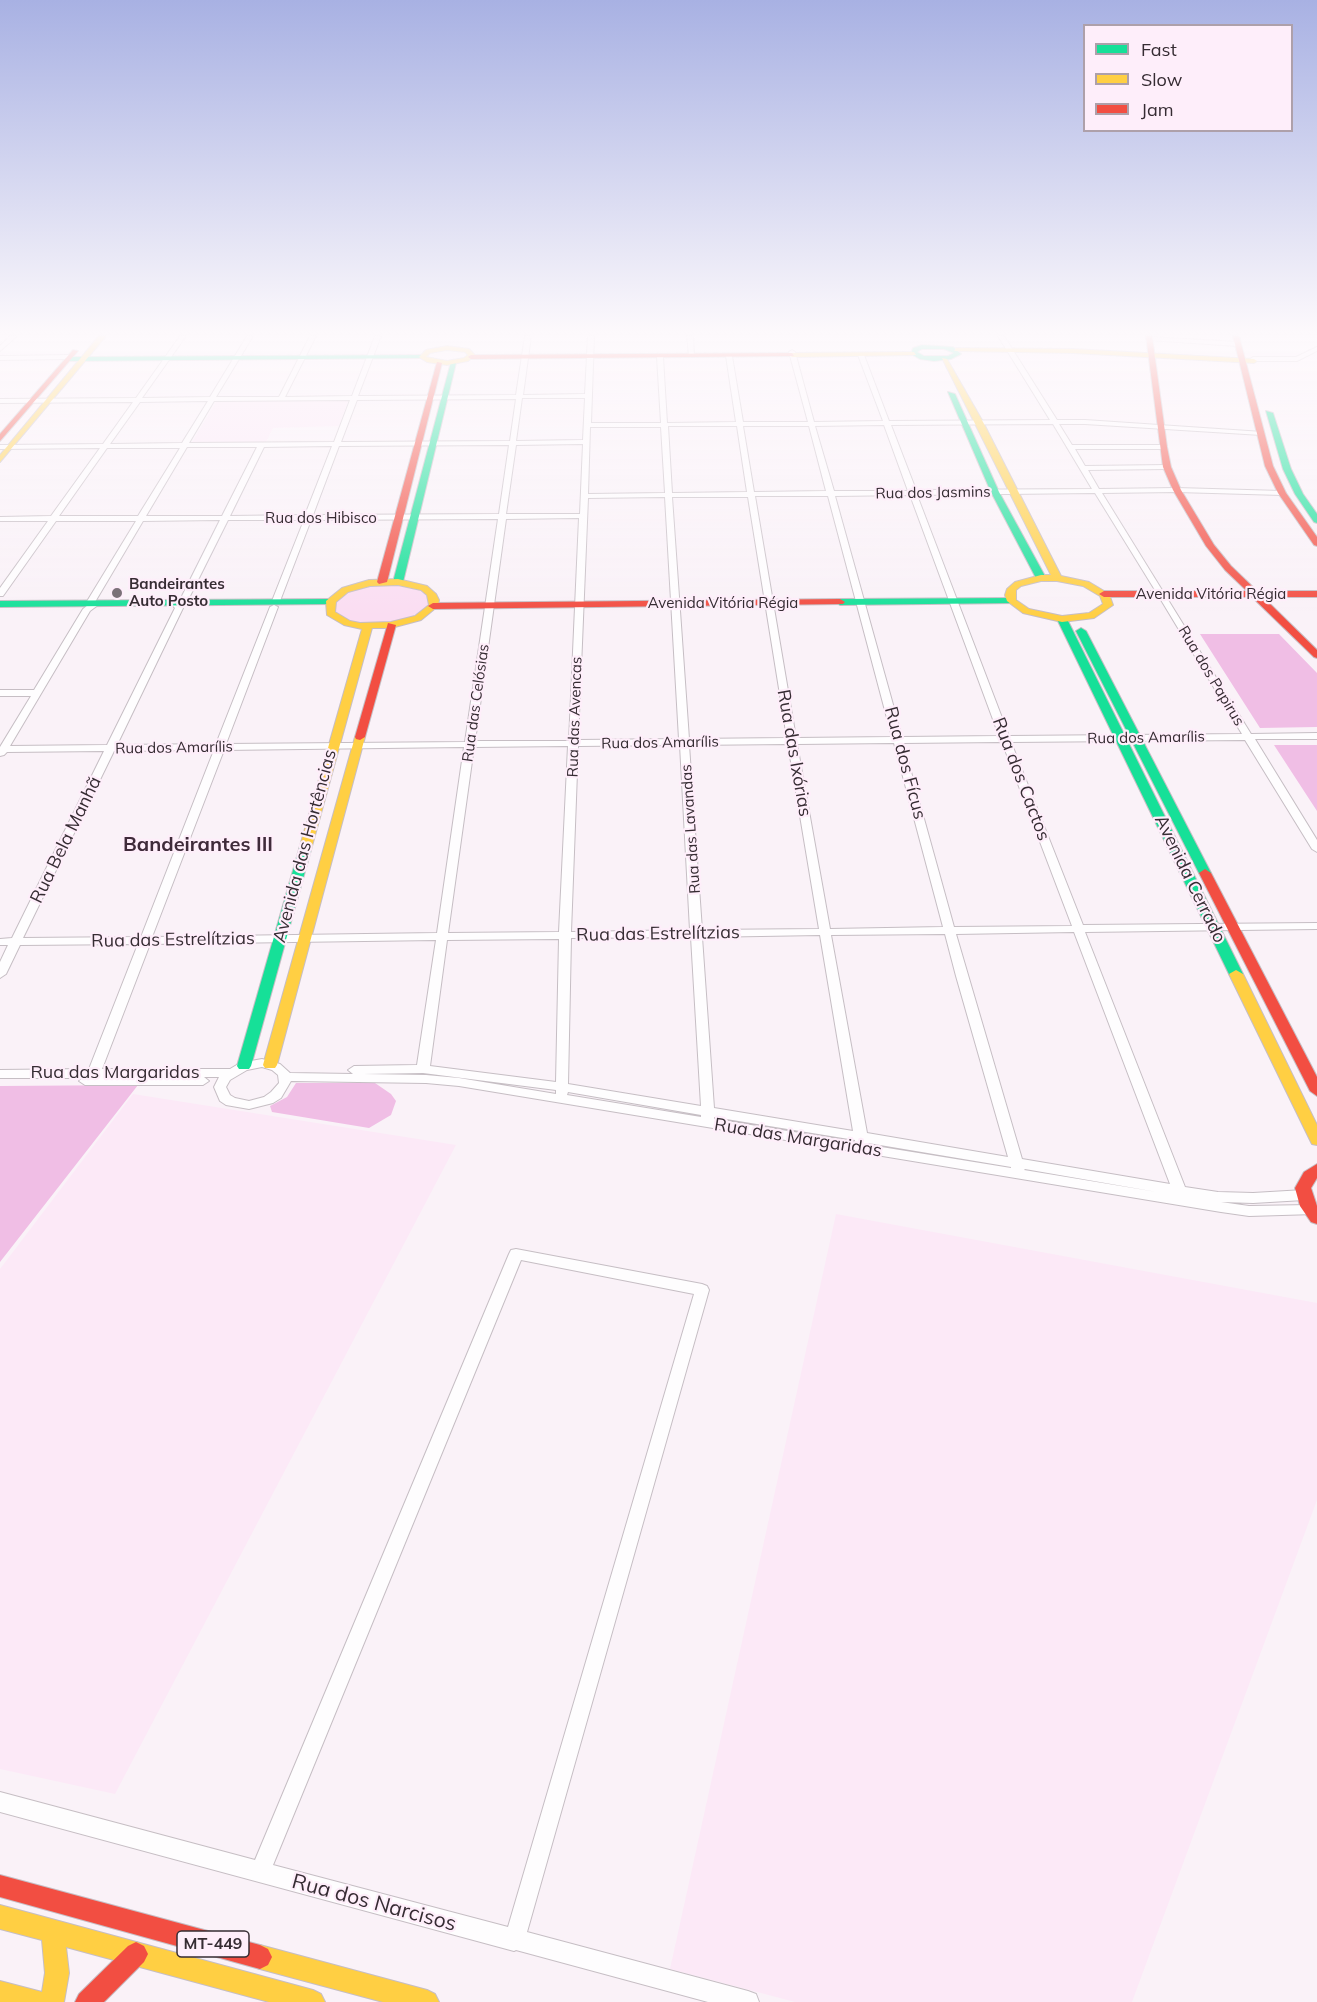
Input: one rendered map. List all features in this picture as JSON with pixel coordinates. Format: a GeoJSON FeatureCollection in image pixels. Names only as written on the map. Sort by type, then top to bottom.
{"type":"FeatureCollection","features":[{"type":"Feature","properties":{"kind":"street"},"geometry":{"type":"LineString","coordinates":[[0,460],[5,445],[15,429]]}},
{"type":"Feature","properties":{"kind":"street"},"geometry":{"type":"LineString","coordinates":[[5,445],[21,429]]}},
{"type":"Feature","properties":{"kind":"street"},"geometry":{"type":"LineString","coordinates":[[0,594],[112,429]]}},
{"type":"Feature","properties":{"kind":"street"},"geometry":{"type":"LineString","coordinates":[[1,752],[195,429]]}},
{"type":"Feature","properties":{"kind":"street"},"geometry":{"type":"LineString","coordinates":[[93,1077],[343,429]]}},
{"type":"Feature","properties":{"kind":"street"},"geometry":{"type":"LineString","coordinates":[[398,582],[407,517],[430,429]]}},
{"type":"Feature","properties":{"kind":"street","name":"Rua das Celósias"},"geometry":{"type":"LineString","coordinates":[[423,1069],[515,429]]}},
{"type":"Feature","properties":{"kind":"street","name":"Rua das Avencas"},"geometry":{"type":"LineString","coordinates":[[562,1093],[566,935],[587,429]]}},
{"type":"Feature","properties":{"kind":"street","name":"Rua das Lavandas"},"geometry":{"type":"LineString","coordinates":[[665,429],[708,1117]]}},
{"type":"Feature","properties":{"kind":"street","name":"Rua das Ixórias"},"geometry":{"type":"LineString","coordinates":[[740,429],[861,1143]]}},
{"type":"Feature","properties":{"kind":"street","name":"Rua dos Fícus"},"geometry":{"type":"LineString","coordinates":[[814,429],[950,930],[1018,1169]]}},
{"type":"Feature","properties":{"kind":"street","name":"Rua dos Cactos"},"geometry":{"type":"LineString","coordinates":[[889,429],[1005,739],[1182,1196]]}},
{"type":"Feature","properties":{"kind":"street"},"geometry":{"type":"LineString","coordinates":[[967,429],[995,492],[1041,578]]}},
{"type":"Feature","properties":{"kind":"street"},"geometry":{"type":"LineString","coordinates":[[983,429],[1057,578]]}},
{"type":"Feature","properties":{"kind":"street","name":"Rua dos Papirus"},"geometry":{"type":"LineString","coordinates":[[1059,429],[1317,849]]}},
{"type":"Feature","properties":{"kind":"street"},"geometry":{"type":"LineString","coordinates":[[1160,429],[1167,467],[1177,490],[1210,546],[1227,568],[1317,655]]}},
{"type":"Feature","properties":{"kind":"street"},"geometry":{"type":"LineString","coordinates":[[1209,429],[1261,433]]}},
{"type":"Feature","properties":{"kind":"street"},"geometry":{"type":"LineString","coordinates":[[1260,429],[1269,466],[1282,493],[1317,543]]}},
{"type":"Feature","properties":{"kind":"street"},"geometry":{"type":"LineString","coordinates":[[1273,429],[1287,470],[1299,494],[1317,520]]}},
{"type":"Feature","properties":{"kind":"street"},"geometry":{"type":"LineString","coordinates":[[5,445],[587,442]]}},
{"type":"Feature","properties":{"kind":"street","name":"Rua Bela Manhã"},"geometry":{"type":"LineString","coordinates":[[0,974],[262,444]]}},
{"type":"Feature","properties":{"kind":"street"},"geometry":{"type":"LineString","coordinates":[[1070,447],[1163,447]]}},
{"type":"Feature","properties":{"kind":"street"},"geometry":{"type":"LineString","coordinates":[[1082,468],[1167,467]]}},
{"type":"Feature","properties":{"kind":"street","name":"Rua dos Jasmins"},"geometry":{"type":"LineString","coordinates":[[584,496],[1177,490],[1282,493]]}},
{"type":"Feature","properties":{"kind":"street","name":"Rua dos Hibisco"},"geometry":{"type":"LineString","coordinates":[[0,520],[582,516]]}},
{"type":"Feature","properties":{"kind":"street"},"geometry":{"type":"LineString","coordinates":[[382,582],[407,517]]}},
{"type":"Feature","properties":{"kind":"street"},"geometry":{"type":"LineString","coordinates":[[0,581],[50,520]]}},
{"type":"Feature","properties":{"kind":"street"},"geometry":{"type":"LineString","coordinates":[[1041,578],[1057,578],[1086,584],[1106,598],[1106,608],[1097,614],[1068,619],[1026,611],[1011,598],[1012,589],[1018,584],[1041,578]]}},
{"type":"Feature","properties":{"kind":"street"},"geometry":{"type":"LineString","coordinates":[[0,609],[330,604],[345,590],[382,582],[398,582],[423,588],[431,594],[434,603],[418,618],[391,625],[368,626],[347,623],[336,618],[330,613],[330,604]]}},
{"type":"Feature","properties":{"kind":"street","name":"Avenida Vitória Régia"},"geometry":{"type":"LineString","coordinates":[[1258,597],[1317,594]]}},
{"type":"Feature","properties":{"kind":"street","name":"Avenida Vitória Régia"},"geometry":{"type":"LineString","coordinates":[[434,603],[1011,598]]}},
{"type":"Feature","properties":{"kind":"street","name":"Avenida Vitória Régia"},"geometry":{"type":"LineString","coordinates":[[1106,598],[1317,598]]}},
{"type":"Feature","properties":{"kind":"street"},"geometry":{"type":"LineString","coordinates":[[0,604],[89,606]]}},
{"type":"Feature","properties":{"kind":"street","name":"Avenida Cerrado"},"geometry":{"type":"LineString","coordinates":[[1068,619],[1137,738],[1317,1091]]}},
{"type":"Feature","properties":{"kind":"street","name":"Avenida Cerrado"},"geometry":{"type":"LineString","coordinates":[[1068,619],[1120,738],[1317,1140]]}},
{"type":"Feature","properties":{"kind":"street","name":"Avenida das Hortências"},"geometry":{"type":"LineString","coordinates":[[279,1071],[304,939],[391,625]]}},
{"type":"Feature","properties":{"kind":"street","name":"Avenida das Hortências"},"geometry":{"type":"LineString","coordinates":[[244,1066],[368,626]]}},
{"type":"Feature","properties":{"kind":"street"},"geometry":{"type":"LineString","coordinates":[[0,696],[36,695]]}},
{"type":"Feature","properties":{"kind":"street","name":"Rua dos Amarílis"},"geometry":{"type":"LineString","coordinates":[[1,752],[111,748],[1317,736]]}},
{"type":"Feature","properties":{"kind":"street","name":"Rua das Estrelítzias"},"geometry":{"type":"LineString","coordinates":[[0,942],[1317,926]]}},
{"type":"Feature","properties":{"kind":"street"},"geometry":{"type":"LineString","coordinates":[[244,1066],[279,1071],[285,1083],[276,1095],[268,1100],[240,1105],[225,1098],[220,1087],[226,1077],[244,1066]]}},
{"type":"Feature","properties":{"kind":"street","name":"Rua das Margaridas"},"geometry":{"type":"LineString","coordinates":[[279,1071],[423,1069],[1182,1196],[1249,1211],[1314,1214]]}},
{"type":"Feature","properties":{"kind":"street","name":"Rua das Margaridas"},"geometry":{"type":"LineString","coordinates":[[279,1071],[426,1079],[562,1093]]}},
{"type":"Feature","properties":{"kind":"street","name":"Rua das Margaridas"},"geometry":{"type":"LineString","coordinates":[[0,1074],[226,1077]]}},
{"type":"Feature","properties":{"kind":"street","name":"Rua das Margaridas"},"geometry":{"type":"LineString","coordinates":[[0,1081],[93,1077]]}},
{"type":"Feature","properties":{"kind":"street"},"geometry":{"type":"LineString","coordinates":[[1314,1214],[1304,1195],[1305,1182],[1317,1169]]}},
{"type":"Feature","properties":{"kind":"street","name":"Rua das Margaridas"},"geometry":{"type":"LineString","coordinates":[[1182,1196],[1252,1198],[1304,1195]]}},
{"type":"Feature","properties":{"kind":"street"},"geometry":{"type":"LineString","coordinates":[[260,1872],[516,1254],[702,1290],[514,1941]]}},
{"type":"Feature","properties":{"kind":"street","name":"Rua dos Narcisos"},"geometry":{"type":"LineString","coordinates":[[0,1802],[748,2002]]}},
{"type":"Feature","properties":{"kind":"street","name":"MT-449"},"geometry":{"type":"LineString","coordinates":[[0,1886],[427,2002]]}},
{"type":"Feature","properties":{"kind":"street","name":"MT-449"},"geometry":{"type":"LineString","coordinates":[[0,1917],[313,2002]]}},
{"type":"Feature","properties":{"kind":"street"},"geometry":{"type":"LineString","coordinates":[[52,2002],[57,1973],[53,1931]]}},
{"type":"Feature","properties":{"kind":"street"},"geometry":{"type":"LineString","coordinates":[[87,2002],[136,1954]]}},
{"type":"Feature","properties":{"kind":"street"},"geometry":{"type":"LineString","coordinates":[[0,1993],[37,2002]]}},
{"type":"Feature","properties":{"kind":"shaded area"},"geometry":{"type":"Polygon","coordinates":[[[199,429],[272,429],[266,442],[192,442],[199,429]]]}},
{"type":"Feature","properties":{"kind":"shaded area"},"geometry":{"type":"Polygon","coordinates":[[[385,583],[423,591],[429,597],[430,603],[425,610],[401,622],[352,622],[333,612],[335,599],[344,593],[385,583]]]}},
{"type":"Feature","properties":{"kind":"shaded area"},"geometry":{"type":"Polygon","coordinates":[[[1200,634],[1279,634],[1317,673],[1317,727],[1260,728],[1200,634]]]}},
{"type":"Feature","properties":{"kind":"shaded area"},"geometry":{"type":"Polygon","coordinates":[[[1274,745],[1317,745],[1317,811],[1274,745]]]}},
{"type":"Feature","properties":{"kind":"shaded area"},"geometry":{"type":"Polygon","coordinates":[[[296,1083],[375,1083],[391,1094],[396,1101],[391,1115],[369,1128],[272,1112],[270,1106],[287,1097],[296,1083]]]}},
{"type":"Feature","properties":{"kind":"shaded area"},"geometry":{"type":"Polygon","coordinates":[[[138,1085],[0,1262],[0,1086],[138,1085]]]}},
{"type":"Feature","properties":{"kind":"shaded area"},"geometry":{"type":"Polygon","coordinates":[[[133,1094],[456,1145],[115,1794],[0,1769],[0,1269],[133,1094]]]}},
{"type":"Feature","properties":{"kind":"shaded area"},"geometry":{"type":"Polygon","coordinates":[[[836,1214],[1317,1303],[1317,1500],[1132,2002],[795,2002],[670,1969],[836,1214]]]}},
{"type":"Feature","properties":{"kind":"traffic: fast"},"geometry":{"type":"LineString","coordinates":[[398,582],[436,429]]}},
{"type":"Feature","properties":{"kind":"traffic: fast"},"geometry":{"type":"LineString","coordinates":[[967,429],[995,492],[1041,578]]}},
{"type":"Feature","properties":{"kind":"traffic: fast"},"geometry":{"type":"LineString","coordinates":[[1274,429],[1287,469],[1299,494],[1317,520]]}},
{"type":"Feature","properties":{"kind":"traffic: fast"},"geometry":{"type":"LineString","coordinates":[[0,604],[331,601]]}},
{"type":"Feature","properties":{"kind":"traffic: fast"},"geometry":{"type":"LineString","coordinates":[[840,602],[1012,601]]}},
{"type":"Feature","properties":{"kind":"traffic: fast"},"geometry":{"type":"LineString","coordinates":[[1062,619],[1236,974]]}},
{"type":"Feature","properties":{"kind":"traffic: fast"},"geometry":{"type":"LineString","coordinates":[[1081,631],[1205,873]]}},
{"type":"Feature","properties":{"kind":"traffic: fast"},"geometry":{"type":"LineString","coordinates":[[244,1066],[306,846]]}},
{"type":"Feature","properties":{"kind":"traffic: slow"},"geometry":{"type":"LineString","coordinates":[[0,460],[25,429]]}},
{"type":"Feature","properties":{"kind":"traffic: slow"},"geometry":{"type":"LineString","coordinates":[[983,429],[1057,578]]}},
{"type":"Feature","properties":{"kind":"traffic: slow"},"geometry":{"type":"LineString","coordinates":[[1041,578],[1057,578],[1086,584],[1104,594],[1108,605],[1091,616],[1062,619],[1026,611],[1012,601],[1010,595],[1012,589],[1018,584],[1041,578]]}},
{"type":"Feature","properties":{"kind":"traffic: slow"},"geometry":{"type":"LineString","coordinates":[[398,582],[424,588],[431,594],[434,600],[433,606],[418,618],[391,625],[360,626],[347,623],[330,613],[331,601],[345,590],[369,583],[398,582]]}},
{"type":"Feature","properties":{"kind":"traffic: slow"},"geometry":{"type":"LineString","coordinates":[[306,846],[368,626]]}},
{"type":"Feature","properties":{"kind":"traffic: slow"},"geometry":{"type":"LineString","coordinates":[[270,1065],[360,737]]}},
{"type":"Feature","properties":{"kind":"traffic: slow"},"geometry":{"type":"LineString","coordinates":[[1236,974],[1317,1140]]}},
{"type":"Feature","properties":{"kind":"traffic: slow"},"geometry":{"type":"LineString","coordinates":[[0,1917],[313,2002]]}},
{"type":"Feature","properties":{"kind":"traffic: slow"},"geometry":{"type":"LineString","coordinates":[[52,2002],[57,1973],[53,1931]]}},
{"type":"Feature","properties":{"kind":"traffic: slow"},"geometry":{"type":"LineString","coordinates":[[260,1957],[427,2002]]}},
{"type":"Feature","properties":{"kind":"traffic: slow"},"geometry":{"type":"LineString","coordinates":[[0,1993],[37,2002]]}},
{"type":"Feature","properties":{"kind":"traffic: jam"},"geometry":{"type":"LineString","coordinates":[[0,439],[8,429]]}},
{"type":"Feature","properties":{"kind":"traffic: jam"},"geometry":{"type":"LineString","coordinates":[[382,582],[422,429]]}},
{"type":"Feature","properties":{"kind":"traffic: jam"},"geometry":{"type":"LineString","coordinates":[[1161,429],[1167,467],[1177,490],[1210,546],[1228,568],[1317,655]]}},
{"type":"Feature","properties":{"kind":"traffic: jam"},"geometry":{"type":"LineString","coordinates":[[1260,429],[1269,466],[1282,493],[1317,543]]}},
{"type":"Feature","properties":{"kind":"traffic: jam"},"geometry":{"type":"LineString","coordinates":[[1104,594],[1317,594]]}},
{"type":"Feature","properties":{"kind":"traffic: jam"},"geometry":{"type":"LineString","coordinates":[[433,606],[840,602]]}},
{"type":"Feature","properties":{"kind":"traffic: jam"},"geometry":{"type":"LineString","coordinates":[[360,737],[391,625]]}},
{"type":"Feature","properties":{"kind":"traffic: jam"},"geometry":{"type":"LineString","coordinates":[[1205,873],[1317,1091]]}},
{"type":"Feature","properties":{"kind":"traffic: jam"},"geometry":{"type":"LineString","coordinates":[[1317,1169],[1309,1176],[1303,1188],[1306,1202],[1317,1218]]}},
{"type":"Feature","properties":{"kind":"traffic: jam"},"geometry":{"type":"LineString","coordinates":[[0,1886],[260,1957]]}},
{"type":"Feature","properties":{"kind":"traffic: jam"},"geometry":{"type":"LineString","coordinates":[[87,2002],[136,1954]]}},
{"type":"Feature","properties":{"kind":"place","name":"Bandeirantes Auto Posto"},"geometry":{"type":"Point","coordinates":[117,593]}},
{"type":"Feature","properties":{"kind":"district","name":"Bandeirantes III"},"geometry":{"type":"Point","coordinates":[198,845]}}]}
